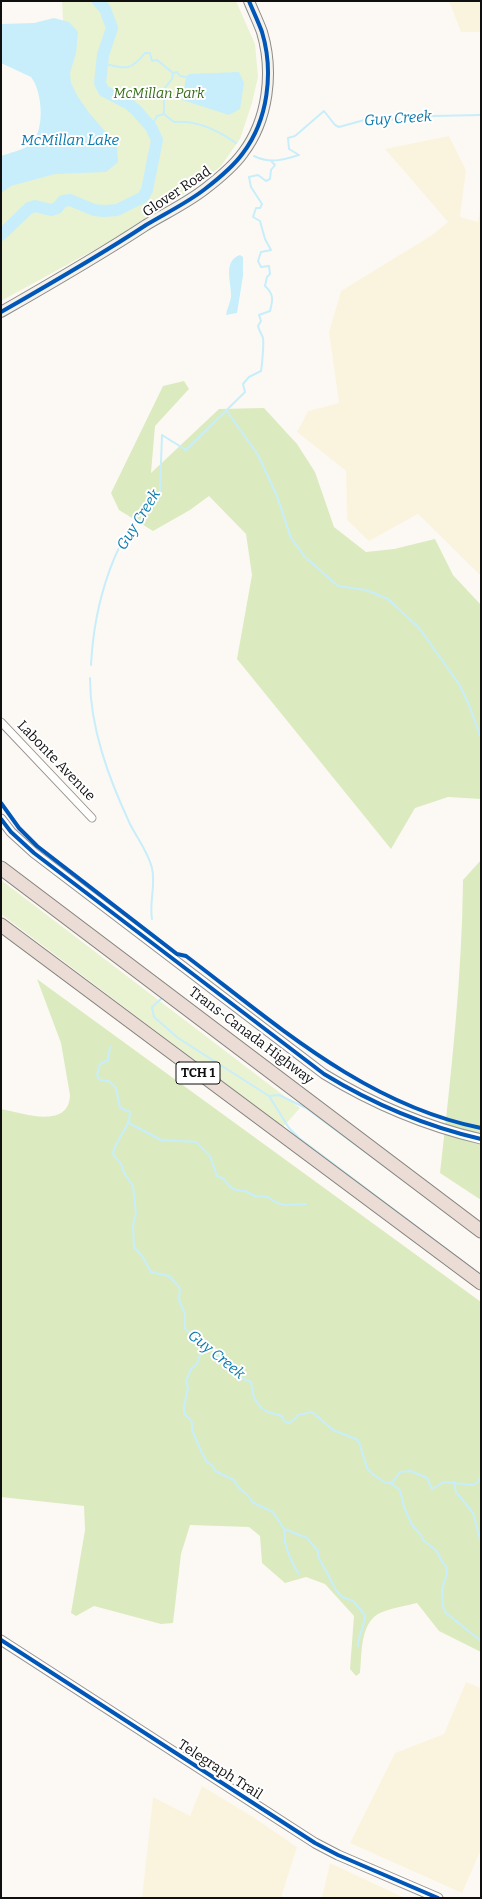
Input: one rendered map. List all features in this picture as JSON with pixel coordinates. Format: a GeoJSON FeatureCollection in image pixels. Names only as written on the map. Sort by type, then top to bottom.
{"type":"FeatureCollection","features":[{"type":"Feature","properties":{"kind":"highway","name":"Trans-Canada Highway"},"geometry":{"type":"LineString","coordinates":[[1,868],[481,1231]]}},
{"type":"Feature","properties":{"kind":"highway","name":"TCH 1"},"geometry":{"type":"LineString","coordinates":[[1,925],[481,1283]]}},
{"type":"Feature","properties":{"kind":"main road","name":"Glover Road"},"geometry":{"type":"LineString","coordinates":[[1,312],[102,254],[202,191],[227,170],[243,153],[252,137],[265,103],[268,77],[268,64],[262,32],[249,1]]}},
{"type":"Feature","properties":{"kind":"street","name":"Labonte Avenue"},"geometry":{"type":"LineString","coordinates":[[1,722],[92,818]]}},
{"type":"Feature","properties":{"kind":"street"},"geometry":{"type":"LineString","coordinates":[[1,819],[11,832],[34,853],[324,1074],[364,1097],[394,1111],[443,1129],[481,1139]]}},
{"type":"Feature","properties":{"kind":"street","name":"Telegraph Trail"},"geometry":{"type":"LineString","coordinates":[[1,1640],[310,1840],[338,1855],[438,1898]]}},
{"type":"Feature","properties":{"kind":"shaded area"},"geometry":{"type":"Polygon","coordinates":[[[449,1],[481,1],[481,32],[461,32],[449,1]]]}},
{"type":"Feature","properties":{"kind":"shaded area"},"geometry":{"type":"Polygon","coordinates":[[[449,136],[466,170],[460,217],[478,222],[481,201],[481,576],[418,514],[369,541],[347,520],[346,471],[297,432],[308,411],[339,403],[329,332],[341,291],[432,235],[448,222],[385,149],[449,136]]]}},
{"type":"Feature","properties":{"kind":"shaded area"},"geometry":{"type":"Polygon","coordinates":[[[466,1682],[481,1688],[481,1850],[462,1893],[350,1843],[395,1753],[444,1734],[466,1682]]]}},
{"type":"Feature","properties":{"kind":"shaded area"},"geometry":{"type":"Polygon","coordinates":[[[202,1786],[253,1817],[297,1847],[281,1898],[142,1898],[153,1797],[190,1816],[202,1786]]]}},
{"type":"Feature","properties":{"kind":"shaded area"},"geometry":{"type":"Polygon","coordinates":[[[330,1863],[405,1898],[322,1898],[330,1863]]]}},
{"type":"Feature","properties":{"kind":"green space","name":"McMillan Park"},"geometry":{"type":"Polygon","coordinates":[[[62,1],[236,1],[255,44],[258,77],[252,103],[240,139],[221,166],[194,188],[116,238],[1,301],[1,185],[69,131],[62,1]]]}},
{"type":"Feature","properties":{"kind":"green space"},"geometry":{"type":"Polygon","coordinates":[[[184,381],[189,389],[155,426],[151,473],[219,409],[264,408],[297,444],[315,472],[334,527],[366,552],[394,549],[435,539],[453,575],[481,605],[481,799],[448,797],[415,808],[391,849],[237,659],[252,575],[246,534],[209,496],[190,510],[153,531],[119,510],[111,493],[163,386],[184,381]]]}},
{"type":"Feature","properties":{"kind":"green space"},"geometry":{"type":"Polygon","coordinates":[[[481,860],[481,1200],[440,1173],[452,1063],[461,953],[463,880],[481,860]]]}},
{"type":"Feature","properties":{"kind":"green space"},"geometry":{"type":"Polygon","coordinates":[[[1,880],[300,1108],[283,1127],[1,914],[1,880]]]}},
{"type":"Feature","properties":{"kind":"green space"},"geometry":{"type":"Polygon","coordinates":[[[37,979],[481,1302],[481,1652],[439,1631],[417,1603],[387,1610],[378,1614],[372,1619],[365,1632],[360,1673],[356,1676],[350,1669],[354,1616],[325,1584],[306,1577],[285,1583],[262,1563],[260,1536],[249,1527],[190,1525],[181,1554],[173,1623],[161,1624],[94,1606],[76,1616],[71,1613],[85,1530],[84,1506],[1,1497],[1,1109],[32,1116],[53,1116],[62,1113],[68,1106],[70,1095],[61,1043],[37,979]]]}},
{"type":"Feature","properties":{"kind":"water","name":"McMillan Lake"},"geometry":{"type":"Polygon","coordinates":[[[54,18],[69,22],[78,32],[76,53],[70,73],[71,83],[78,97],[90,114],[117,145],[118,162],[106,172],[55,174],[11,186],[1,193],[1,156],[25,148],[34,140],[38,133],[41,113],[38,93],[31,77],[1,63],[1,24],[34,23],[54,18]]]}},
{"type":"Feature","properties":{"kind":"water"},"geometry":{"type":"Polygon","coordinates":[[[239,72],[244,83],[240,109],[229,115],[182,100],[186,77],[189,74],[239,72]]]}},
{"type":"Feature","properties":{"kind":"water"},"geometry":{"type":"Polygon","coordinates":[[[240,255],[243,257],[243,276],[237,313],[226,315],[231,297],[229,273],[231,262],[234,258],[240,255]]]}},
{"type":"Feature","properties":{"kind":"waterway"},"geometry":{"type":"LineString","coordinates":[[1,235],[29,208],[35,206],[51,210],[57,208],[63,201],[70,200],[94,210],[117,210],[143,197],[147,190],[157,140],[151,127],[137,111],[129,104],[104,91],[100,83],[103,55],[112,28],[105,9],[98,1]]}},
{"type":"Feature","properties":{"kind":"waterway"},"geometry":{"type":"LineString","coordinates":[[102,63],[126,67],[135,64],[145,53],[150,53],[152,61],[157,60],[173,73],[172,79],[164,89],[164,114],[174,122],[199,124],[214,130],[236,143]]}},
{"type":"Feature","properties":{"kind":"waterway"},"geometry":{"type":"LineString","coordinates":[[173,73],[177,72],[180,76],[186,77]]}},
{"type":"Feature","properties":{"kind":"waterway","name":"Guy Creek"},"geometry":{"type":"LineString","coordinates":[[254,156],[271,161],[282,160],[299,155],[289,149],[288,138],[295,136],[324,111],[335,125],[339,127],[368,119],[413,120],[432,116],[481,115]]}},
{"type":"Feature","properties":{"kind":"waterway"},"geometry":{"type":"LineString","coordinates":[[151,127],[157,116],[164,114]]}},
{"type":"Feature","properties":{"kind":"waterway","name":"Guy Creek"},"geometry":{"type":"LineString","coordinates":[[91,665],[97,618],[109,571],[130,527],[144,508],[160,491],[162,435],[186,450],[245,392],[243,384],[249,377],[261,371],[263,337],[258,326],[261,321],[259,315],[270,311],[272,300],[270,292],[265,286],[267,277],[270,274],[269,266],[261,267],[258,261],[261,252],[271,250],[265,239],[260,221],[253,217],[256,208],[260,208],[262,204],[251,187],[249,177],[258,175],[266,181],[270,179],[271,170],[275,165],[271,161]]}},
{"type":"Feature","properties":{"kind":"waterway"},"geometry":{"type":"LineString","coordinates":[[226,410],[258,455],[277,496],[291,538],[305,557],[338,586],[366,590],[388,599],[419,628],[459,684],[469,705],[481,739]]}},
{"type":"Feature","properties":{"kind":"waterway","name":"Guy Creek"},"geometry":{"type":"LineString","coordinates":[[90,678],[93,716],[102,753],[122,807],[148,856],[152,868],[152,919]]}},
{"type":"Feature","properties":{"kind":"waterway"},"geometry":{"type":"LineString","coordinates":[[161,999],[152,1007],[154,1017],[178,1038],[269,1096],[289,1128],[299,1138],[473,1269]]}},
{"type":"Feature","properties":{"kind":"waterway","name":"Guy Creek"},"geometry":{"type":"LineString","coordinates":[[110,1047],[108,1060],[100,1064],[97,1075],[100,1080],[109,1081],[116,1088],[120,1108],[130,1112],[128,1123],[113,1154],[121,1164],[124,1173],[133,1186],[136,1214],[133,1225],[134,1247],[142,1256],[151,1272],[169,1276],[180,1288],[179,1300],[185,1314],[185,1329],[201,1342],[214,1349],[219,1359],[232,1365],[239,1377],[251,1382],[254,1398],[261,1408],[268,1412],[282,1416],[284,1421],[289,1423],[298,1415],[312,1412],[333,1430],[356,1439],[359,1442],[367,1468],[372,1474],[386,1483],[393,1482],[400,1472],[411,1471],[427,1478],[432,1489],[444,1482],[473,1485],[479,1481],[481,1472]]}},
{"type":"Feature","properties":{"kind":"waterway"},"geometry":{"type":"LineString","coordinates":[[269,1096],[279,1095],[306,1108],[411,1186]]}},
{"type":"Feature","properties":{"kind":"waterway"},"geometry":{"type":"LineString","coordinates":[[129,1123],[161,1140],[196,1142],[210,1156],[217,1176],[224,1179],[230,1187],[236,1190],[245,1191],[255,1196],[268,1197],[277,1203],[285,1205],[306,1204]]}},
{"type":"Feature","properties":{"kind":"waterway"},"geometry":{"type":"LineString","coordinates":[[201,1342],[202,1348],[197,1364],[191,1369],[186,1381],[188,1388],[184,1413],[192,1422],[192,1430],[202,1453],[207,1462],[213,1466],[215,1471],[234,1480],[238,1487],[252,1502],[273,1512],[284,1529],[307,1538],[318,1551],[318,1556],[336,1590],[342,1597],[353,1601],[365,1615],[358,1646]]}},
{"type":"Feature","properties":{"kind":"waterway"},"geometry":{"type":"LineString","coordinates":[[454,1482],[456,1492],[473,1513],[481,1543]]}},
{"type":"Feature","properties":{"kind":"waterway"},"geometry":{"type":"LineString","coordinates":[[390,1483],[400,1490],[404,1507],[412,1525],[421,1535],[423,1540],[437,1551],[446,1567],[447,1573],[442,1590],[443,1607],[446,1613],[481,1641]]}},
{"type":"Feature","properties":{"kind":"waterway"},"geometry":{"type":"LineString","coordinates":[[284,1530],[287,1551],[299,1574]]}},
{"type":"Feature","properties":{"kind":"cycle path"},"geometry":{"type":"LineString","coordinates":[[1,312],[74,270],[191,199],[220,177],[243,153],[258,126],[263,111],[268,79],[266,47],[262,32],[249,1]]}},
{"type":"Feature","properties":{"kind":"cycle path"},"geometry":{"type":"LineString","coordinates":[[1,803],[19,828],[37,846],[177,954],[186,956],[254,1009],[324,1059],[361,1082],[399,1101],[439,1117],[481,1128]]}},
{"type":"Feature","properties":{"kind":"cycle path"},"geometry":{"type":"LineString","coordinates":[[1,819],[11,832],[34,853],[324,1074],[361,1095],[400,1113],[440,1128],[481,1139]]}},
{"type":"Feature","properties":{"kind":"cycle path"},"geometry":{"type":"LineString","coordinates":[[1,1640],[315,1843],[338,1855],[438,1898]]}}]}
